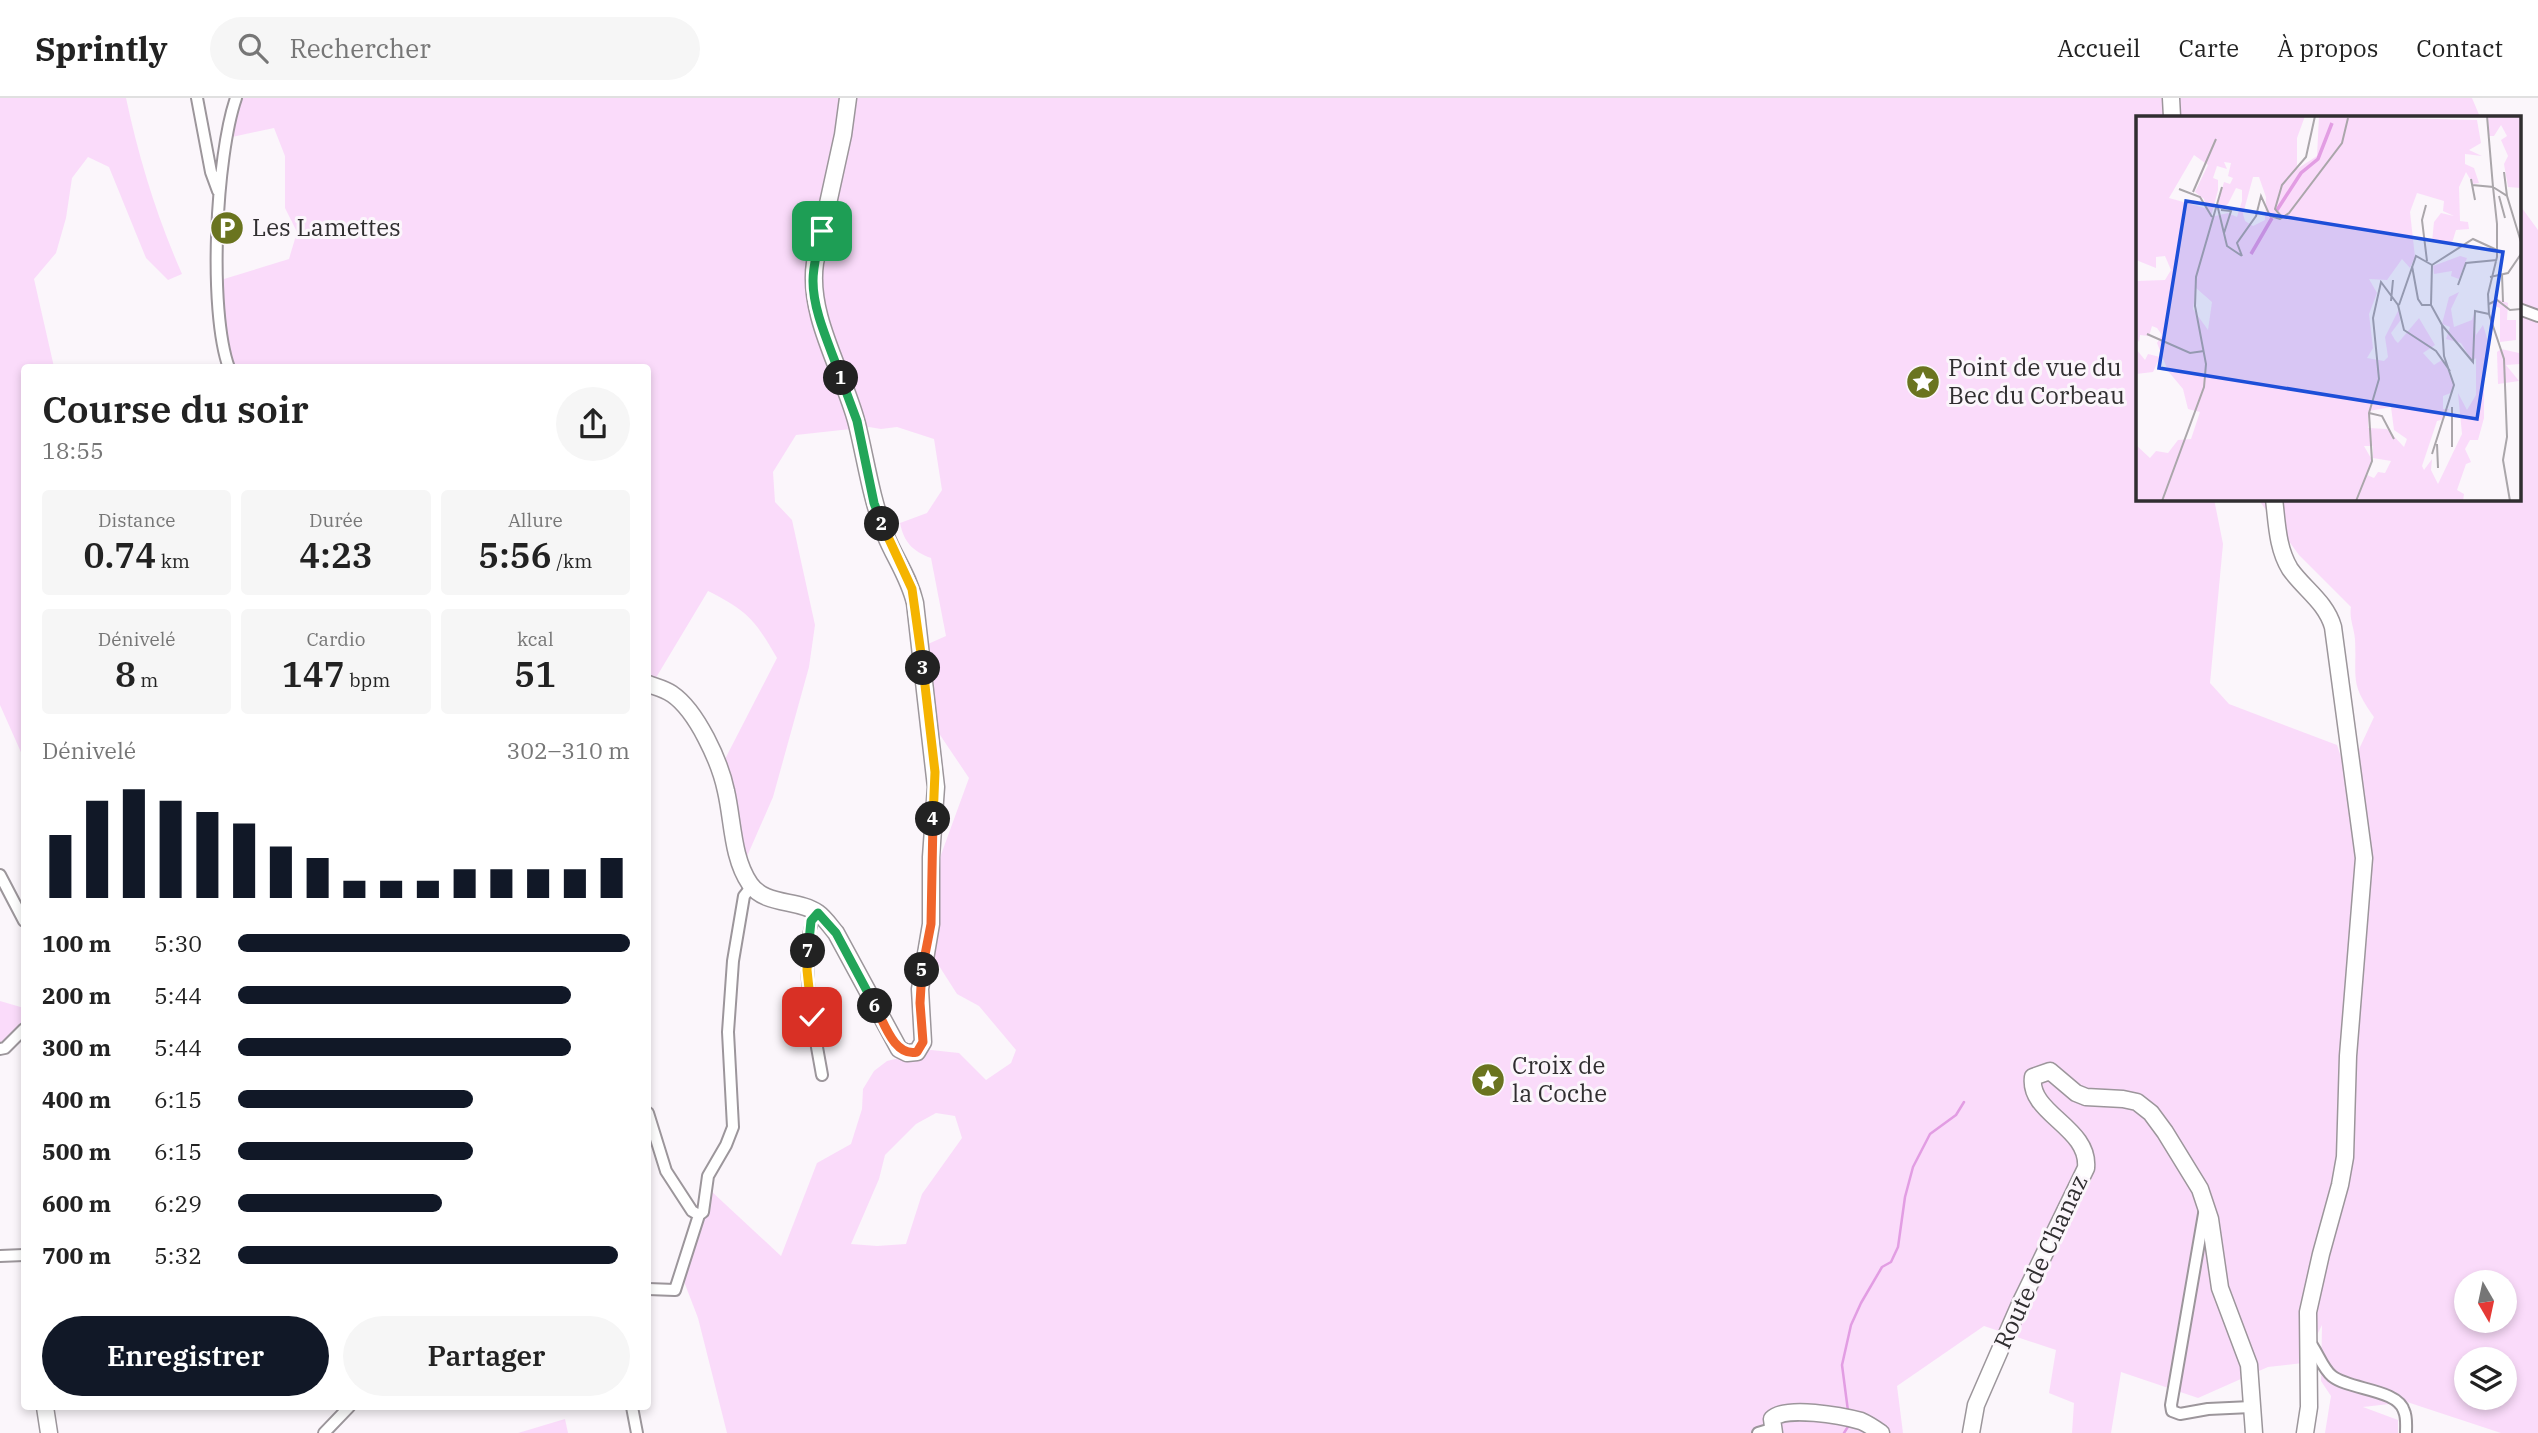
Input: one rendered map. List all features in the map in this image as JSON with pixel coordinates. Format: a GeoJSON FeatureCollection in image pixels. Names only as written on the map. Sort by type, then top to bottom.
{"type":"FeatureCollection","features":[{"type":"Feature","properties":{"kind":"street"},"geometry":{"type":"LineString","coordinates":[[197,98],[211,172],[219,194]]}},
{"type":"Feature","properties":{"kind":"street"},"geometry":{"type":"LineString","coordinates":[[228,364],[223,351],[218,282],[219,194],[231,114],[236,98]]}},
{"type":"Feature","properties":{"kind":"street"},"geometry":{"type":"LineString","coordinates":[[651,685],[678,699],[693,717],[707,743],[723,779],[740,861],[752,886],[767,897],[807,907],[818,913],[836,933],[899,1049],[907,1053],[917,1052],[923,1042],[920,989],[931,924],[931,857],[936,786],[915,603],[874,503],[857,421],[817,308],[813,284],[848,98]]}},
{"type":"Feature","properties":{"kind":"street"},"geometry":{"type":"LineString","coordinates":[[2171,98],[2172,116]]}},
{"type":"Feature","properties":{"kind":"street"},"geometry":{"type":"LineString","coordinates":[[2520,309],[2538,316]]}},
{"type":"Feature","properties":{"kind":"street"},"geometry":{"type":"LineString","coordinates":[[2274,500],[2280,549],[2299,580],[2325,608],[2333,626],[2364,858],[2348,1056],[2345,1157],[2312,1293],[2308,1340],[2309,1407],[2305,1433]]}},
{"type":"Feature","properties":{"kind":"street"},"geometry":{"type":"LineString","coordinates":[[0,876],[21,914]]}},
{"type":"Feature","properties":{"kind":"street"},"geometry":{"type":"LineString","coordinates":[[651,1289],[675,1290],[699,1214],[703,1212],[708,1176],[733,1127],[728,1032],[733,961],[744,896],[752,886]]}},
{"type":"Feature","properties":{"kind":"street"},"geometry":{"type":"LineString","coordinates":[[818,913],[808,930],[807,970],[822,1075]]}},
{"type":"Feature","properties":{"kind":"street"},"geometry":{"type":"LineString","coordinates":[[0,1049],[5,1048],[21,1032]]}},
{"type":"Feature","properties":{"kind":"street","name":"Route de Chanaz"},"geometry":{"type":"LineString","coordinates":[[1971,1433],[1976,1405],[2086,1168],[2083,1147],[2035,1094],[2032,1081],[2034,1075],[2050,1071],[2076,1093],[2095,1098],[2137,1102],[2145,1108],[2165,1132],[2200,1189],[2206,1202],[2220,1288],[2249,1365],[2254,1433]]}},
{"type":"Feature","properties":{"kind":"street"},"geometry":{"type":"LineString","coordinates":[[651,1123],[666,1171],[692,1211],[699,1214]]}},
{"type":"Feature","properties":{"kind":"street"},"geometry":{"type":"LineString","coordinates":[[2206,1202],[2172,1411],[2180,1414],[2208,1409],[2251,1407]]}},
{"type":"Feature","properties":{"kind":"street"},"geometry":{"type":"LineString","coordinates":[[0,1256],[21,1255]]}},
{"type":"Feature","properties":{"kind":"street"},"geometry":{"type":"LineString","coordinates":[[2308,1340],[2331,1375],[2347,1385],[2376,1392],[2398,1402],[2404,1410],[2406,1433]]}},
{"type":"Feature","properties":{"kind":"street"},"geometry":{"type":"LineString","coordinates":[[45,1410],[49,1433]]}},
{"type":"Feature","properties":{"kind":"street"},"geometry":{"type":"LineString","coordinates":[[324,1433],[346,1410]]}},
{"type":"Feature","properties":{"kind":"street"},"geometry":{"type":"LineString","coordinates":[[633,1410],[637,1433]]}},
{"type":"Feature","properties":{"kind":"street"},"geometry":{"type":"LineString","coordinates":[[1774,1433],[1772,1419],[1789,1411],[1864,1422],[1881,1433]]}},
{"type":"Feature","properties":{"kind":"street"},"geometry":{"type":"LineString","coordinates":[[1758,1433],[1769,1430],[1774,1433]]}},
{"type":"Feature","properties":{"kind":"shaded area"},"geometry":{"type":"Polygon","coordinates":[[[0,98],[126,98],[149,188],[182,274],[168,280],[146,258],[109,167],[88,157],[72,178],[66,218],[56,253],[34,279],[53,364],[21,364],[21,752],[0,705],[0,98]]]}},
{"type":"Feature","properties":{"kind":"shaded area"},"geometry":{"type":"Polygon","coordinates":[[[241,98],[2472,98],[2480,116],[2136,116],[2136,500],[2214,500],[2223,544],[2210,683],[2229,704],[2337,745],[2347,775],[2374,717],[2361,696],[2356,680],[2351,607],[2299,555],[2259,500],[2520,500],[2520,205],[2538,230],[2538,1433],[2501,1433],[2407,1402],[2363,1407],[2398,1420],[2398,1433],[2325,1433],[2331,1396],[2321,1381],[2322,1325],[2303,1363],[2268,1367],[2198,1398],[2121,1372],[2111,1433],[2072,1433],[2074,1403],[2049,1393],[2056,1350],[1984,1326],[1897,1386],[1903,1433],[727,1433],[698,1318],[683,1279],[710,1190],[781,1256],[817,1163],[851,1144],[862,1109],[863,1089],[874,1071],[887,1061],[931,1050],[959,1053],[986,1080],[1011,1063],[1016,1050],[979,1006],[957,994],[934,958],[938,863],[969,778],[938,732],[928,644],[946,636],[931,558],[910,545],[900,523],[927,513],[942,490],[934,439],[897,427],[869,427],[796,435],[773,472],[775,502],[792,520],[815,625],[809,667],[773,797],[745,861],[723,763],[777,658],[763,634],[742,611],[708,591],[651,686],[651,364],[234,364],[225,324],[224,279],[289,259],[297,232],[285,208],[285,156],[274,128],[232,137],[241,98]],[[936,1113],[916,1124],[885,1155],[879,1179],[851,1244],[906,1244],[922,1194],[962,1138],[955,1116],[936,1113]]]}},
{"type":"Feature","properties":{"kind":"shaded area"},"geometry":{"type":"Polygon","coordinates":[[[0,1001],[21,1007],[21,1040],[12,1050],[0,1054],[0,1001]]]}},
{"type":"Feature","properties":{"kind":"shaded area"},"geometry":{"type":"Polygon","coordinates":[[[565,1419],[568,1433],[518,1433],[565,1419]]]}},
{"type":"Feature","properties":{"kind":"waterway"},"geometry":{"type":"LineString","coordinates":[[1848,1411],[1842,1365],[1851,1325],[1882,1267],[1891,1262],[1898,1247],[1905,1197],[1913,1167],[1930,1134],[1956,1115],[1964,1102]]}},
{"type":"Feature","properties":{"kind":"waterway"},"geometry":{"type":"LineString","coordinates":[[1844,1433],[1849,1425]]}},
{"type":"Feature","properties":{"kind":"place","name":"Les Lamettes"},"geometry":{"type":"Point","coordinates":[227,228]}},
{"type":"Feature","properties":{"kind":"place","name":"Point de vue du Bec du Corbeau"},"geometry":{"type":"Point","coordinates":[1923,382]}},
{"type":"Feature","properties":{"kind":"place","name":"Croix de la Coche"},"geometry":{"type":"Point","coordinates":[1488,1080]}},
{"type":"Feature","properties":{"kind":"route"},"geometry":{"type":"LineString","coordinates":[[812,1017],[807,970],[808,930],[818,913],[836,933],[899,1049],[912,1053],[922,1046],[920,989],[931,924],[931,857],[936,786],[912,589],[886,537],[874,503],[857,421],[814,294],[813,274],[822,231]]}}]}
